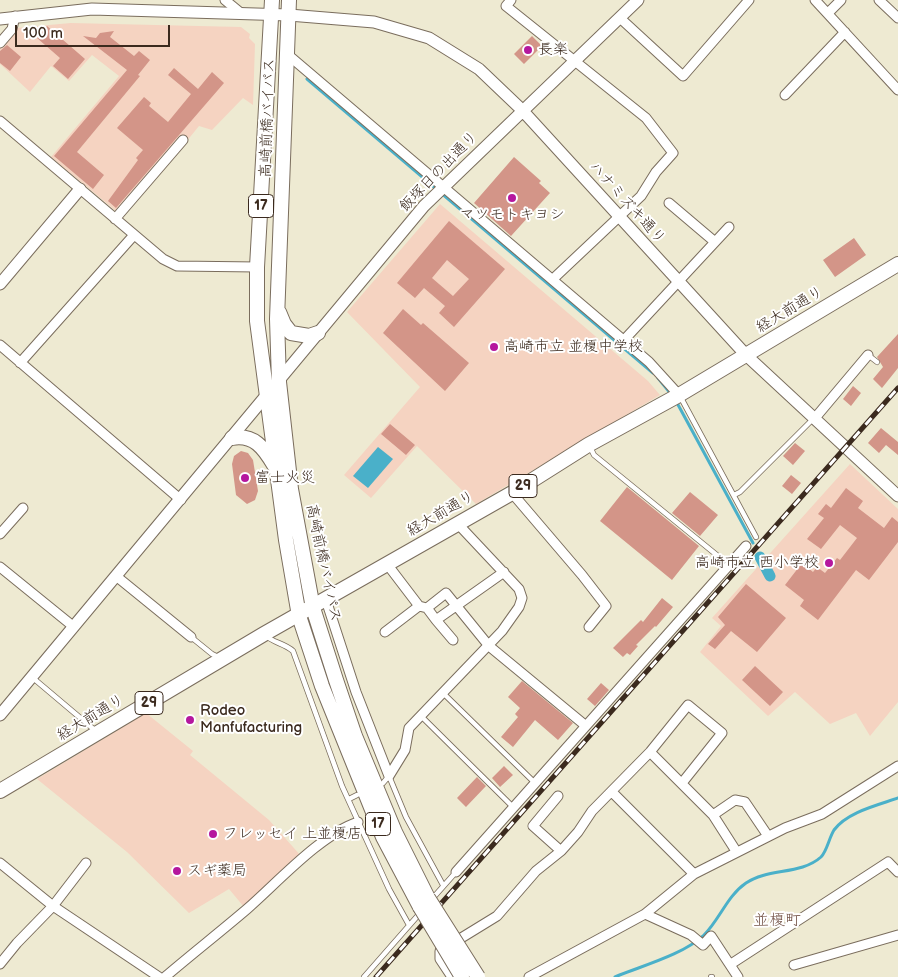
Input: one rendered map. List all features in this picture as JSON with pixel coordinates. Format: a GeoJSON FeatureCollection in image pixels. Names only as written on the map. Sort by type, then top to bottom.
{"type":"FeatureCollection","features":[{"type":"Feature","properties":{"kind":"main road","name":"高崎前橋バイパス"},"geometry":{"type":"LineString","coordinates":[[272,0],[257,267],[257,321],[266,398],[299,616],[322,686],[383,837],[424,902],[478,977]]}},
{"type":"Feature","properties":{"kind":"main road","name":"高崎前橋バイパス"},"geometry":{"type":"LineString","coordinates":[[290,0],[278,309],[280,382],[291,489],[313,608],[355,736],[424,902],[462,977]]}},
{"type":"Feature","properties":{"kind":"main road","name":"経大前通り"},"geometry":{"type":"LineString","coordinates":[[0,791],[264,634],[299,616],[457,523],[512,493],[588,445],[679,395],[898,264]]}},
{"type":"Feature","properties":{"kind":"main road"},"geometry":{"type":"LineString","coordinates":[[278,309],[284,324],[291,333],[309,336],[318,333]]}},
{"type":"Feature","properties":{"kind":"main road"},"geometry":{"type":"LineString","coordinates":[[232,438],[245,437],[256,442],[276,467]]}},
{"type":"Feature","properties":{"kind":"street"},"geometry":{"type":"LineString","coordinates":[[225,0],[242,14]]}},
{"type":"Feature","properties":{"kind":"street"},"geometry":{"type":"LineString","coordinates":[[511,0],[506,6],[646,118],[673,152],[656,172],[641,196],[553,279]]}},
{"type":"Feature","properties":{"kind":"street","name":"飯塚日の出通り"},"geometry":{"type":"LineString","coordinates":[[0,715],[280,382],[318,333],[444,186],[638,0]]}},
{"type":"Feature","properties":{"kind":"street"},"geometry":{"type":"LineString","coordinates":[[620,18],[683,76],[749,0]]}},
{"type":"Feature","properties":{"kind":"street"},"geometry":{"type":"LineString","coordinates":[[815,0],[898,90]]}},
{"type":"Feature","properties":{"kind":"street"},"geometry":{"type":"LineString","coordinates":[[828,13],[841,0]]}},
{"type":"Feature","properties":{"kind":"street"},"geometry":{"type":"LineString","coordinates":[[880,0],[898,18]]}},
{"type":"Feature","properties":{"kind":"street"},"geometry":{"type":"LineString","coordinates":[[0,19],[96,4],[271,15]]}},
{"type":"Feature","properties":{"kind":"street","name":"ハナミズキ通り"},"geometry":{"type":"LineString","coordinates":[[271,15],[374,22],[429,38],[479,69],[522,110],[746,355],[898,496]]}},
{"type":"Feature","properties":{"kind":"street"},"geometry":{"type":"LineString","coordinates":[[0,43],[12,29],[15,16]]}},
{"type":"Feature","properties":{"kind":"street"},"geometry":{"type":"LineString","coordinates":[[785,95],[845,32]]}},
{"type":"Feature","properties":{"kind":"street"},"geometry":{"type":"LineString","coordinates":[[287,54],[624,340],[661,373],[679,395]]}},
{"type":"Feature","properties":{"kind":"street"},"geometry":{"type":"LineString","coordinates":[[0,121],[156,254],[176,266],[257,267]]}},
{"type":"Feature","properties":{"kind":"street"},"geometry":{"type":"LineString","coordinates":[[115,219],[183,140]]}},
{"type":"Feature","properties":{"kind":"street"},"geometry":{"type":"LineString","coordinates":[[0,284],[80,189]]}},
{"type":"Feature","properties":{"kind":"street"},"geometry":{"type":"LineString","coordinates":[[669,203],[715,242]]}},
{"type":"Feature","properties":{"kind":"street"},"geometry":{"type":"LineString","coordinates":[[624,340],[729,227]]}},
{"type":"Feature","properties":{"kind":"street"},"geometry":{"type":"LineString","coordinates":[[20,363],[134,235]]}},
{"type":"Feature","properties":{"kind":"street"},"geometry":{"type":"LineString","coordinates":[[0,345],[181,500]]}},
{"type":"Feature","properties":{"kind":"street"},"geometry":{"type":"LineString","coordinates":[[815,418],[868,355]]}},
{"type":"Feature","properties":{"kind":"street"},"geometry":{"type":"LineString","coordinates":[[512,493],[606,606],[589,627]]}},
{"type":"Feature","properties":{"kind":"street"},"geometry":{"type":"LineString","coordinates":[[0,534],[23,508]]}},
{"type":"Feature","properties":{"kind":"street"},"geometry":{"type":"LineString","coordinates":[[386,780],[406,750],[409,728],[442,692],[489,646],[519,607],[522,598],[519,589],[457,523]]}},
{"type":"Feature","properties":{"kind":"street"},"geometry":{"type":"LineString","coordinates":[[456,872],[746,546]]}},
{"type":"Feature","properties":{"kind":"street"},"geometry":{"type":"LineString","coordinates":[[387,564],[453,640]]}},
{"type":"Feature","properties":{"kind":"street"},"geometry":{"type":"LineString","coordinates":[[0,567],[74,627]]}},
{"type":"Feature","properties":{"kind":"street"},"geometry":{"type":"LineString","coordinates":[[436,620],[504,572]]}},
{"type":"Feature","properties":{"kind":"street"},"geometry":{"type":"LineString","coordinates":[[116,576],[191,637]]}},
{"type":"Feature","properties":{"kind":"street"},"geometry":{"type":"LineString","coordinates":[[385,632],[446,593],[489,646],[586,726]]}},
{"type":"Feature","properties":{"kind":"street"},"geometry":{"type":"LineString","coordinates":[[326,600],[386,780]]}},
{"type":"Feature","properties":{"kind":"street"},"geometry":{"type":"LineString","coordinates":[[452,977],[440,959],[440,951],[497,916],[536,870],[561,851],[578,832],[592,811],[650,752],[688,705],[722,733],[682,783]]}},
{"type":"Feature","properties":{"kind":"street"},"geometry":{"type":"LineString","coordinates":[[650,752],[713,815],[736,851]]}},
{"type":"Feature","properties":{"kind":"street"},"geometry":{"type":"LineString","coordinates":[[529,977],[644,914],[694,874],[768,836],[822,814],[898,766]]}},
{"type":"Feature","properties":{"kind":"street"},"geometry":{"type":"LineString","coordinates":[[612,792],[694,874]]}},
{"type":"Feature","properties":{"kind":"street"},"geometry":{"type":"LineString","coordinates":[[558,796],[533,826],[561,851]]}},
{"type":"Feature","properties":{"kind":"street"},"geometry":{"type":"LineString","coordinates":[[713,815],[734,800],[745,802],[768,836]]}},
{"type":"Feature","properties":{"kind":"street"},"geometry":{"type":"LineString","coordinates":[[164,977],[245,910],[319,845],[334,834],[358,822]]}},
{"type":"Feature","properties":{"kind":"street"},"geometry":{"type":"LineString","coordinates":[[731,964],[888,862],[898,872]]}},
{"type":"Feature","properties":{"kind":"street"},"geometry":{"type":"LineString","coordinates":[[0,863],[53,906],[159,977]]}},
{"type":"Feature","properties":{"kind":"street"},"geometry":{"type":"LineString","coordinates":[[2,959],[53,906],[86,864]]}},
{"type":"Feature","properties":{"kind":"street"},"geometry":{"type":"LineString","coordinates":[[644,914],[692,935],[701,943],[711,936],[738,977]]}},
{"type":"Feature","properties":{"kind":"street"},"geometry":{"type":"LineString","coordinates":[[794,965],[898,935]]}},
{"type":"Feature","properties":{"kind":"lane"},"geometry":{"type":"LineString","coordinates":[[868,355],[877,362]]}},
{"type":"Feature","properties":{"kind":"lane"},"geometry":{"type":"LineString","coordinates":[[679,395],[756,537]]}},
{"type":"Feature","properties":{"kind":"lane"},"geometry":{"type":"LineString","coordinates":[[734,495],[740,492],[815,418]]}},
{"type":"Feature","properties":{"kind":"lane"},"geometry":{"type":"LineString","coordinates":[[588,445],[594,455],[718,556]]}},
{"type":"Feature","properties":{"kind":"lane"},"geometry":{"type":"LineString","coordinates":[[264,634],[293,651],[348,799],[389,889],[409,925]]}},
{"type":"Feature","properties":{"kind":"lane"},"geometry":{"type":"LineString","coordinates":[[191,637],[212,654],[223,658]]}},
{"type":"Feature","properties":{"kind":"lane"},"geometry":{"type":"LineString","coordinates":[[32,677],[94,727],[98,733]]}},
{"type":"Feature","properties":{"kind":"lane"},"geometry":{"type":"LineString","coordinates":[[442,692],[535,783]]}},
{"type":"Feature","properties":{"kind":"lane"},"geometry":{"type":"LineString","coordinates":[[420,715],[513,807]]}},
{"type":"Feature","properties":{"kind":"lane"},"geometry":{"type":"LineString","coordinates":[[386,780],[443,885]]}},
{"type":"Feature","properties":{"kind":"lane"},"geometry":{"type":"LineString","coordinates":[[348,799],[357,794]]}},
{"type":"Feature","properties":{"kind":"lane"},"geometry":{"type":"LineString","coordinates":[[364,977],[456,872]]}},
{"type":"Feature","properties":{"kind":"shaded area"},"geometry":{"type":"Polygon","coordinates":[[[71,23],[241,27],[250,34],[249,38],[255,44],[253,105],[243,98],[212,130],[199,126],[186,142],[179,138],[116,211],[51,157],[119,76],[92,55],[69,81],[51,66],[30,92],[0,64],[0,48],[16,28],[71,23]]]}},
{"type":"Feature","properties":{"kind":"shaded area","name":"高崎市立 並榎中学校"},"geometry":{"type":"Polygon","coordinates":[[[440,204],[648,381],[660,395],[476,504],[417,446],[371,498],[344,475],[420,387],[347,312],[440,204]]]}},
{"type":"Feature","properties":{"kind":"shaded area","name":"高崎市立 西小学校"},"geometry":{"type":"Polygon","coordinates":[[[850,464],[898,509],[898,702],[870,736],[856,713],[830,724],[795,692],[768,716],[700,652],[721,626],[712,618],[850,464]]]}},
{"type":"Feature","properties":{"kind":"shaded area"},"geometry":{"type":"Polygon","coordinates":[[[146,713],[193,751],[190,755],[269,820],[301,856],[244,907],[229,889],[189,913],[127,852],[37,779],[146,713]]]}},
{"type":"Feature","properties":{"kind":"water"},"geometry":{"type":"Polygon","coordinates":[[[378,447],[393,459],[368,488],[353,476],[378,447]]]}},
{"type":"Feature","properties":{"kind":"building"},"geometry":{"type":"Polygon","coordinates":[[[47,26],[85,59],[68,79],[53,66],[60,58],[37,38],[47,26]]]}},
{"type":"Feature","properties":{"kind":"building"},"geometry":{"type":"Polygon","coordinates":[[[114,31],[110,37],[134,56],[139,51],[150,60],[138,75],[140,76],[77,152],[104,175],[93,189],[54,156],[127,70],[83,36],[96,38],[100,33],[114,31]]]}},
{"type":"Feature","properties":{"kind":"building","name":"長楽"},"geometry":{"type":"Polygon","coordinates":[[[532,36],[542,46],[524,64],[514,54],[532,36]]]}},
{"type":"Feature","properties":{"kind":"building"},"geometry":{"type":"Polygon","coordinates":[[[7,45],[21,57],[10,71],[0,63],[0,51],[7,45]]]}},
{"type":"Feature","properties":{"kind":"building"},"geometry":{"type":"Polygon","coordinates":[[[174,68],[198,89],[212,72],[224,83],[116,208],[108,201],[138,160],[136,158],[143,150],[117,128],[144,97],[151,103],[149,106],[168,122],[191,94],[168,75],[174,68]]]}},
{"type":"Feature","properties":{"kind":"building","name":"マツモトキヨシ"},"geometry":{"type":"Polygon","coordinates":[[[514,157],[541,181],[539,183],[550,193],[511,236],[474,203],[514,157]]]}},
{"type":"Feature","properties":{"kind":"building"},"geometry":{"type":"Polygon","coordinates":[[[449,221],[505,269],[454,327],[439,313],[445,306],[424,288],[415,298],[397,283],[449,221]],[[447,260],[432,278],[453,296],[469,279],[447,260]]]}},
{"type":"Feature","properties":{"kind":"building"},"geometry":{"type":"Polygon","coordinates":[[[854,238],[866,255],[835,277],[823,260],[854,238]]]}},
{"type":"Feature","properties":{"kind":"building"},"geometry":{"type":"Polygon","coordinates":[[[403,309],[421,325],[423,323],[469,363],[445,391],[383,333],[403,309]]]}},
{"type":"Feature","properties":{"kind":"building"},"geometry":{"type":"Polygon","coordinates":[[[898,334],[898,368],[882,388],[873,379],[883,367],[877,357],[898,334]]]}},
{"type":"Feature","properties":{"kind":"building"},"geometry":{"type":"Polygon","coordinates":[[[853,386],[861,393],[851,406],[843,399],[853,386]]]}},
{"type":"Feature","properties":{"kind":"building"},"geometry":{"type":"Polygon","coordinates":[[[390,424],[415,445],[406,455],[381,434],[390,424]]]}},
{"type":"Feature","properties":{"kind":"building"},"geometry":{"type":"Polygon","coordinates":[[[881,428],[898,442],[898,455],[886,445],[879,453],[868,443],[881,428]]]}},
{"type":"Feature","properties":{"kind":"building"},"geometry":{"type":"Polygon","coordinates":[[[795,443],[805,451],[793,465],[783,456],[795,443]]]}},
{"type":"Feature","properties":{"kind":"building","name":"富士火災"},"geometry":{"type":"Polygon","coordinates":[[[241,451],[248,453],[253,460],[258,491],[255,500],[247,504],[236,495],[232,464],[234,456],[241,451]]]}},
{"type":"Feature","properties":{"kind":"building"},"geometry":{"type":"Polygon","coordinates":[[[791,475],[801,483],[792,494],[782,486],[791,475]]]}},
{"type":"Feature","properties":{"kind":"building"},"geometry":{"type":"Polygon","coordinates":[[[627,487],[699,546],[672,580],[600,521],[627,487]]]}},
{"type":"Feature","properties":{"kind":"building"},"geometry":{"type":"Polygon","coordinates":[[[846,488],[863,501],[858,508],[884,528],[892,517],[898,522],[898,542],[869,580],[856,570],[818,620],[800,606],[804,600],[785,585],[802,563],[813,572],[817,567],[825,573],[837,558],[840,560],[857,538],[840,525],[821,549],[807,539],[824,518],[818,514],[826,504],[831,508],[846,488]]]}},
{"type":"Feature","properties":{"kind":"building"},"geometry":{"type":"Polygon","coordinates":[[[690,492],[718,515],[700,536],[672,513],[690,492]]]}},
{"type":"Feature","properties":{"kind":"building"},"geometry":{"type":"Polygon","coordinates":[[[746,584],[786,618],[757,652],[731,631],[715,649],[708,644],[725,625],[718,617],[746,584]]]}},
{"type":"Feature","properties":{"kind":"building"},"geometry":{"type":"Polygon","coordinates":[[[662,598],[673,607],[656,627],[636,645],[638,646],[630,655],[627,653],[623,657],[613,648],[641,620],[643,622],[662,598]]]}},
{"type":"Feature","properties":{"kind":"building"},"geometry":{"type":"Polygon","coordinates":[[[755,666],[783,692],[770,706],[742,680],[755,666]]]}},
{"type":"Feature","properties":{"kind":"building"},"geometry":{"type":"Polygon","coordinates":[[[522,681],[573,723],[558,740],[535,720],[513,747],[501,737],[518,717],[515,714],[520,708],[508,697],[522,681]]]}},
{"type":"Feature","properties":{"kind":"building"},"geometry":{"type":"Polygon","coordinates":[[[601,683],[609,690],[595,706],[587,699],[601,683]]]}},
{"type":"Feature","properties":{"kind":"building"},"geometry":{"type":"Polygon","coordinates":[[[504,766],[513,775],[500,787],[492,778],[504,766]]]}},
{"type":"Feature","properties":{"kind":"building"},"geometry":{"type":"Polygon","coordinates":[[[477,777],[486,786],[466,807],[457,798],[477,777]]]}},
{"type":"Feature","properties":{"kind":"waterway"},"geometry":{"type":"LineString","coordinates":[[307,79],[653,373]]}},
{"type":"Feature","properties":{"kind":"waterway"},"geometry":{"type":"LineString","coordinates":[[658,378],[671,394]]}},
{"type":"Feature","properties":{"kind":"waterway"},"geometry":{"type":"LineString","coordinates":[[676,401],[753,543]]}},
{"type":"Feature","properties":{"kind":"waterway"},"geometry":{"type":"LineString","coordinates":[[760,557],[770,576]]}},
{"type":"Feature","properties":{"kind":"waterway"},"geometry":{"type":"LineString","coordinates":[[615,977],[673,954],[695,942],[710,929],[734,894],[746,883],[764,875],[804,867],[813,863],[823,854],[834,830],[847,818],[863,810],[898,798]]}},
{"type":"Feature","properties":{"kind":"railway"},"geometry":{"type":"LineString","coordinates":[[376,977],[898,388]]}},
{"type":"Feature","properties":{"kind":"place","name":"長楽"},"geometry":{"type":"Point","coordinates":[528,50]}},
{"type":"Feature","properties":{"kind":"place","name":"マツモトキヨシ"},"geometry":{"type":"Point","coordinates":[512,198]}},
{"type":"Feature","properties":{"kind":"place","name":"高崎市立 並榎中学校"},"geometry":{"type":"Point","coordinates":[494,347]}},
{"type":"Feature","properties":{"kind":"place","name":"富士火災"},"geometry":{"type":"Point","coordinates":[245,478]}},
{"type":"Feature","properties":{"kind":"place","name":"高崎市立 西小学校"},"geometry":{"type":"Point","coordinates":[829,563]}},
{"type":"Feature","properties":{"kind":"place","name":"Rodeo Manfufacturing"},"geometry":{"type":"Point","coordinates":[190,720]}},
{"type":"Feature","properties":{"kind":"place","name":"フレッセイ 上並榎店"},"geometry":{"type":"Point","coordinates":[213,834]}},
{"type":"Feature","properties":{"kind":"place","name":"スギ薬局"},"geometry":{"type":"Point","coordinates":[177,871]}},
{"type":"Feature","properties":{"kind":"district","name":"並榎町"},"geometry":{"type":"Point","coordinates":[777,921]}}]}
